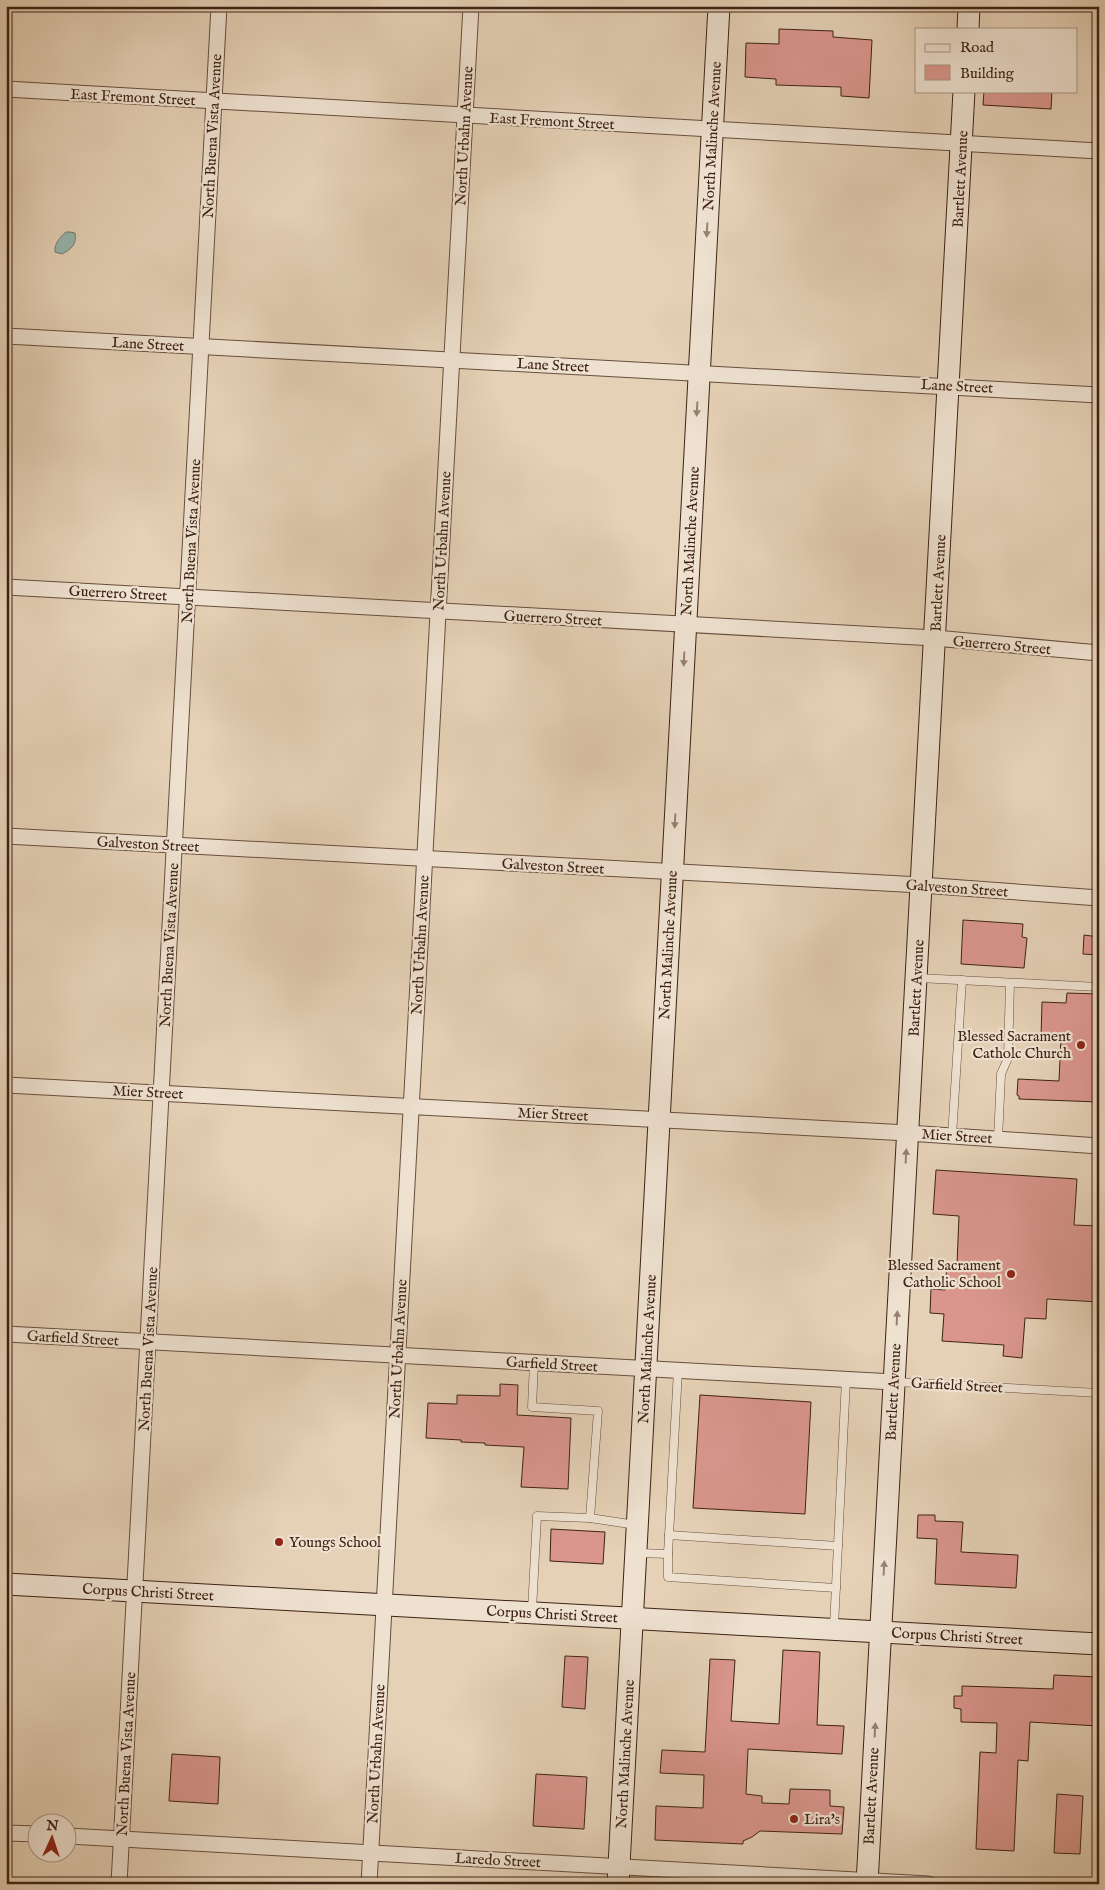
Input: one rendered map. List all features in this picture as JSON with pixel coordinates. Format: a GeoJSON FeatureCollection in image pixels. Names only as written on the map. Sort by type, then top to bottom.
{"type":"FeatureCollection","features":[{"type":"Feature","properties":{"kind":"main road","name":"North Malinche Avenue"},"geometry":{"type":"LineString","coordinates":[[618,1875],[719,6]]}},
{"type":"Feature","properties":{"kind":"main road"},"geometry":{"type":"LineString","coordinates":[[968,28],[969,6]]}},
{"type":"Feature","properties":{"kind":"main road","name":"Bartlett Avenue"},"geometry":{"type":"LineString","coordinates":[[867,1882],[964,92]]}},
{"type":"Feature","properties":{"kind":"main road","name":"Corpus Christi Street"},"geometry":{"type":"LineString","coordinates":[[6,1584],[1099,1644]]}},
{"type":"Feature","properties":{"kind":"street","name":"North Buena Vista Avenue"},"geometry":{"type":"LineString","coordinates":[[119,1884],[219,6]]}},
{"type":"Feature","properties":{"kind":"street","name":"North Urbahn Avenue"},"geometry":{"type":"LineString","coordinates":[[368,1884],[471,6]]}},
{"type":"Feature","properties":{"kind":"street","name":"East Fremont Street"},"geometry":{"type":"LineString","coordinates":[[6,89],[1099,151]]}},
{"type":"Feature","properties":{"kind":"street","name":"Lane Street"},"geometry":{"type":"LineString","coordinates":[[6,336],[1099,395]]}},
{"type":"Feature","properties":{"kind":"street","name":"Guerrero Street"},"geometry":{"type":"LineString","coordinates":[[6,587],[935,638],[1099,653]]}},
{"type":"Feature","properties":{"kind":"street","name":"Galveston Street"},"geometry":{"type":"LineString","coordinates":[[6,836],[921,885],[1099,898]]}},
{"type":"Feature","properties":{"kind":"street","name":"Mier Street"},"geometry":{"type":"LineString","coordinates":[[6,1085],[908,1133],[1099,1146]]}},
{"type":"Feature","properties":{"kind":"street","name":"Garfield Street"},"geometry":{"type":"LineString","coordinates":[[6,1334],[894,1382]]}},
{"type":"Feature","properties":{"kind":"street"},"geometry":{"type":"LineString","coordinates":[[6,1833],[28,1834]]}},
{"type":"Feature","properties":{"kind":"street","name":"Laredo Street"},"geometry":{"type":"LineString","coordinates":[[78,1837],[370,1852],[618,1875],[928,1884]]}},
{"type":"Feature","properties":{"kind":"lane"},"geometry":{"type":"LineString","coordinates":[[916,978],[1099,987]]}},
{"type":"Feature","properties":{"kind":"lane"},"geometry":{"type":"LineString","coordinates":[[952,1136],[962,980]]}},
{"type":"Feature","properties":{"kind":"lane"},"geometry":{"type":"LineString","coordinates":[[998,1139],[1002,1074],[1008,1058],[1010,983]]}},
{"type":"Feature","properties":{"kind":"lane"},"geometry":{"type":"LineString","coordinates":[[534,1363],[532,1407],[598,1411],[590,1518]]}},
{"type":"Feature","properties":{"kind":"lane"},"geometry":{"type":"LineString","coordinates":[[678,1370],[668,1577],[836,1588]]}},
{"type":"Feature","properties":{"kind":"lane"},"geometry":{"type":"LineString","coordinates":[[834,1629],[846,1379]]}},
{"type":"Feature","properties":{"kind":"lane","name":"Garfield Street"},"geometry":{"type":"LineString","coordinates":[[894,1382],[1099,1393]]}},
{"type":"Feature","properties":{"kind":"lane"},"geometry":{"type":"LineString","coordinates":[[532,1613],[537,1516],[590,1518],[638,1525]]}},
{"type":"Feature","properties":{"kind":"lane"},"geometry":{"type":"LineString","coordinates":[[670,1535],[838,1546]]}},
{"type":"Feature","properties":{"kind":"lane"},"geometry":{"type":"LineString","coordinates":[[636,1553],[668,1554]]}},
{"type":"Feature","properties":{"kind":"water"},"geometry":{"type":"Polygon","coordinates":[[[66,232],[75,233],[74,244],[62,254],[55,252],[55,246],[66,232]]]}},
{"type":"Feature","properties":{"kind":"building"},"geometry":{"type":"Polygon","coordinates":[[[779,29],[833,31],[833,37],[872,40],[869,98],[841,96],[841,87],[776,85],[776,79],[745,77],[746,43],[779,44],[779,29]]]}},
{"type":"Feature","properties":{"kind":"building"},"geometry":{"type":"Polygon","coordinates":[[[984,92],[1052,92],[1051,109],[983,105],[984,92]]]}},
{"type":"Feature","properties":{"kind":"building"},"geometry":{"type":"Polygon","coordinates":[[[963,920],[1023,924],[1022,937],[1027,938],[1024,968],[961,964],[963,920]]]}},
{"type":"Feature","properties":{"kind":"building"},"geometry":{"type":"Polygon","coordinates":[[[1084,935],[1099,937],[1099,955],[1083,954],[1084,935]]]}},
{"type":"Feature","properties":{"kind":"building","name":"Blessed Sacrament Catholc Church"},"geometry":{"type":"Polygon","coordinates":[[[1067,993],[1099,994],[1099,1102],[1019,1099],[1017,1095],[1018,1079],[1059,1081],[1061,1038],[1041,1038],[1042,1002],[1066,1003],[1067,993]]]}},
{"type":"Feature","properties":{"kind":"building"},"geometry":{"type":"Polygon","coordinates":[[[936,1170],[1077,1179],[1074,1225],[1099,1226],[1099,1302],[1047,1299],[1046,1319],[1025,1318],[1022,1358],[1003,1356],[1004,1345],[942,1341],[944,1314],[930,1313],[931,1289],[945,1290],[947,1263],[957,1264],[959,1216],[933,1214],[936,1170]]]}},
{"type":"Feature","properties":{"kind":"building"},"geometry":{"type":"Polygon","coordinates":[[[500,1384],[518,1385],[517,1415],[571,1418],[568,1489],[521,1487],[524,1447],[485,1445],[485,1443],[461,1442],[461,1440],[426,1438],[428,1403],[457,1404],[457,1395],[500,1396],[500,1384]]]}},
{"type":"Feature","properties":{"kind":"building"},"geometry":{"type":"Polygon","coordinates":[[[700,1395],[811,1402],[805,1514],[693,1508],[700,1395]]]}},
{"type":"Feature","properties":{"kind":"building"},"geometry":{"type":"Polygon","coordinates":[[[918,1515],[935,1515],[935,1521],[963,1522],[961,1552],[1018,1555],[1016,1588],[935,1584],[937,1539],[917,1538],[918,1515]]]}},
{"type":"Feature","properties":{"kind":"building"},"geometry":{"type":"Polygon","coordinates":[[[551,1529],[605,1532],[603,1564],[550,1561],[551,1529]]]}},
{"type":"Feature","properties":{"kind":"building"},"geometry":{"type":"Polygon","coordinates":[[[783,1650],[820,1652],[817,1725],[844,1726],[842,1754],[748,1749],[746,1794],[762,1796],[762,1803],[789,1804],[790,1789],[830,1790],[830,1806],[844,1807],[842,1834],[760,1831],[743,1841],[743,1844],[655,1840],[656,1806],[703,1808],[704,1775],[660,1773],[662,1750],[705,1752],[710,1659],[735,1660],[731,1721],[779,1724],[783,1650]]]}},
{"type":"Feature","properties":{"kind":"building"},"geometry":{"type":"Polygon","coordinates":[[[565,1656],[588,1657],[585,1709],[562,1707],[565,1656]]]}},
{"type":"Feature","properties":{"kind":"building"},"geometry":{"type":"Polygon","coordinates":[[[1054,1675],[1099,1677],[1098,1726],[1030,1722],[1028,1761],[1018,1760],[1014,1851],[976,1849],[980,1752],[996,1753],[997,1723],[961,1722],[961,1709],[954,1708],[954,1696],[962,1696],[962,1686],[1053,1689],[1054,1675]]]}},
{"type":"Feature","properties":{"kind":"building"},"geometry":{"type":"Polygon","coordinates":[[[172,1754],[220,1757],[218,1804],[169,1801],[172,1754]]]}},
{"type":"Feature","properties":{"kind":"building"},"geometry":{"type":"Polygon","coordinates":[[[536,1774],[587,1777],[584,1829],[533,1826],[536,1774]]]}},
{"type":"Feature","properties":{"kind":"building"},"geometry":{"type":"Polygon","coordinates":[[[1057,1794],[1083,1796],[1080,1854],[1054,1853],[1057,1794]]]}},
{"type":"Feature","properties":{"kind":"place","name":"Blessed Sacrament Catholc Church"},"geometry":{"type":"Point","coordinates":[1081,1045]}},
{"type":"Feature","properties":{"kind":"place","name":"Blessed Sacrament Catholic School"},"geometry":{"type":"Point","coordinates":[1011,1274]}},
{"type":"Feature","properties":{"kind":"place","name":"Youngs School"},"geometry":{"type":"Point","coordinates":[279,1542]}},
{"type":"Feature","properties":{"kind":"place","name":"Lira's"},"geometry":{"type":"Point","coordinates":[794,1819]}}]}
